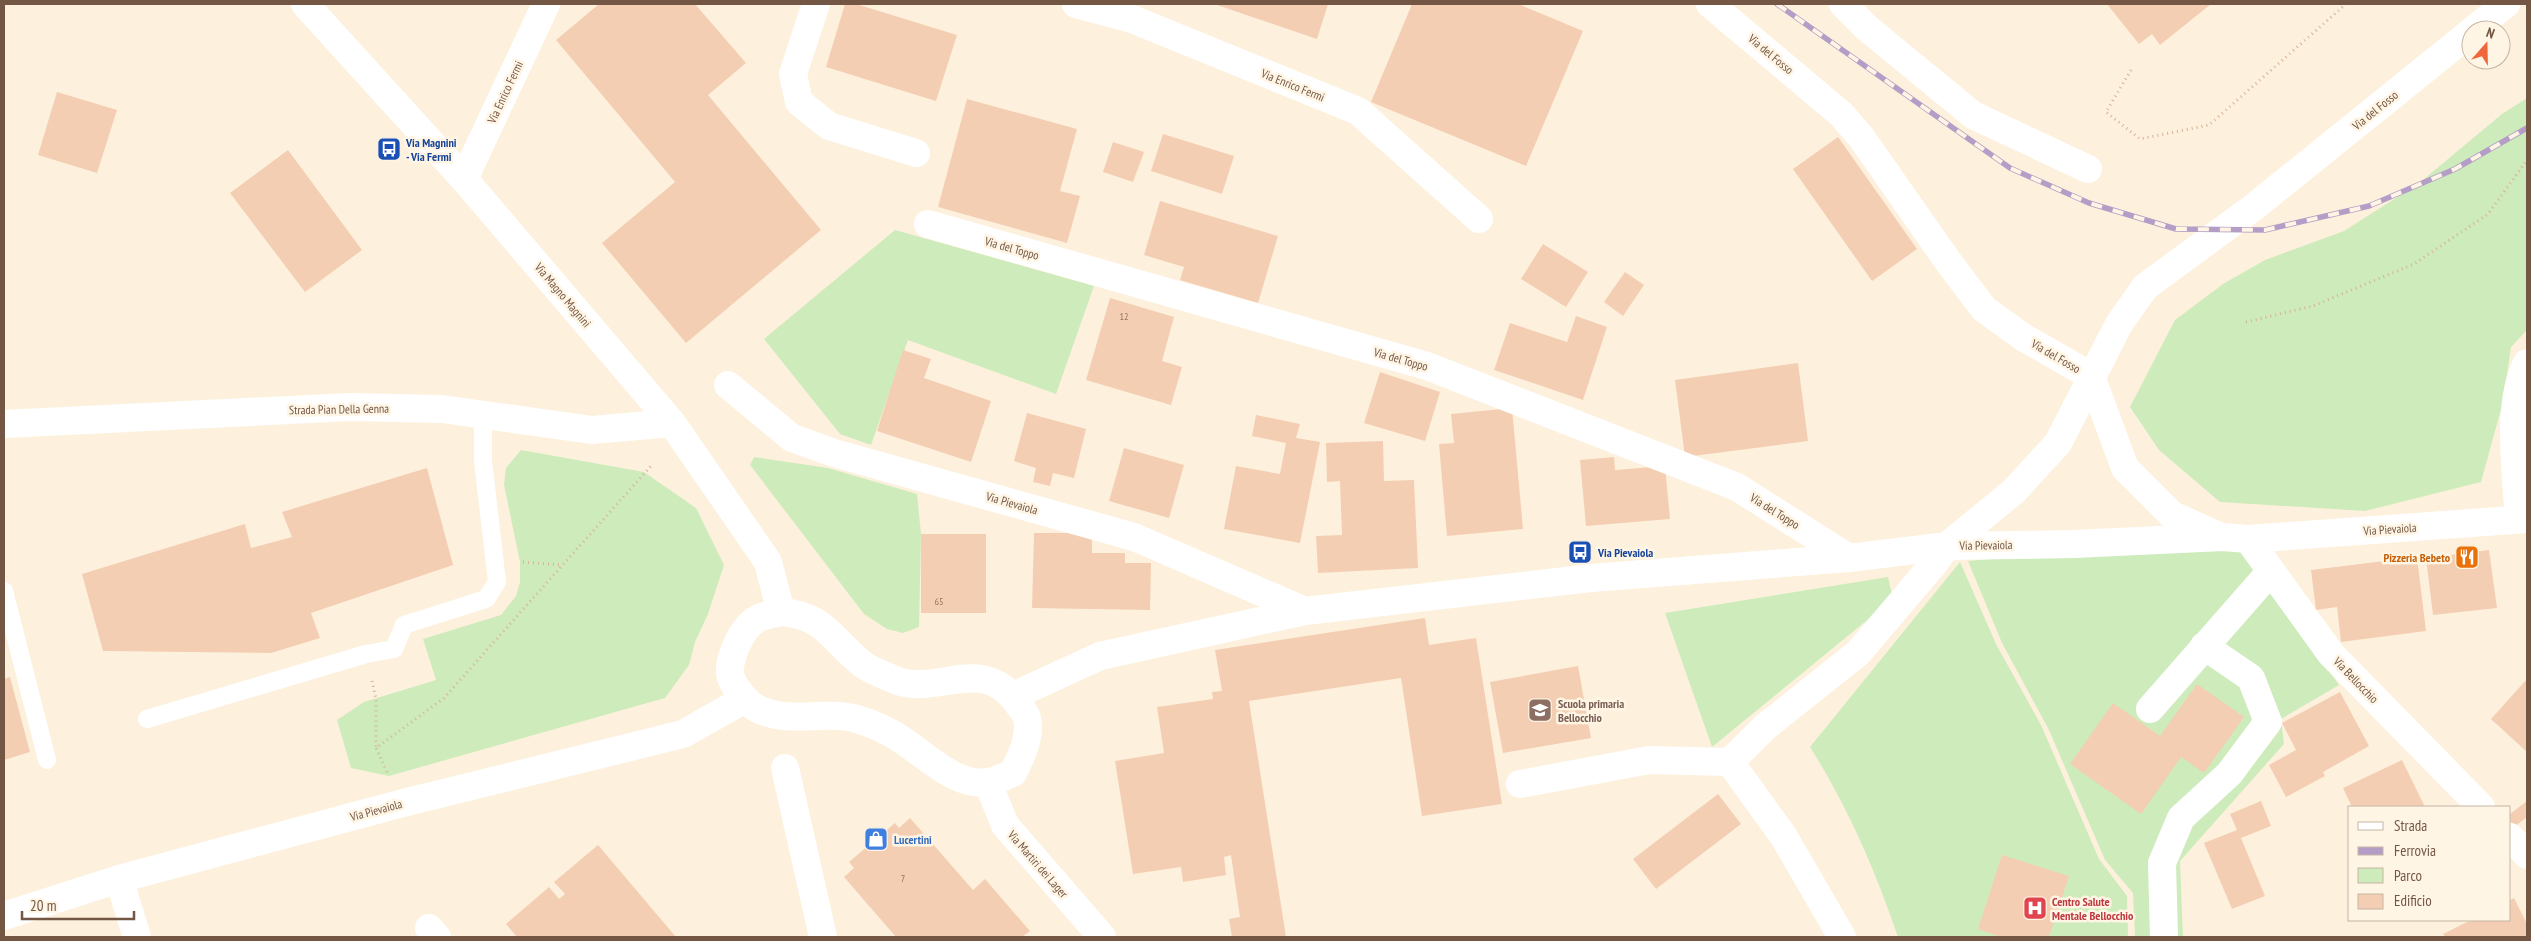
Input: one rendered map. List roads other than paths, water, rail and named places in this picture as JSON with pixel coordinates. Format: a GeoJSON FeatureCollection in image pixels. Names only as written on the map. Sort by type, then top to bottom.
{"type":"FeatureCollection","features":[{"type":"Feature","properties":{"kind":"street","name":"Via Magno Magnini"},"geometry":{"type":"LineString","coordinates":[[306,4],[464,179],[672,423],[768,562],[781,612]]}},
{"type":"Feature","properties":{"kind":"street","name":"Via Enrico Fermi"},"geometry":{"type":"LineString","coordinates":[[464,179],[546,4]]}},
{"type":"Feature","properties":{"kind":"street"},"geometry":{"type":"LineString","coordinates":[[816,4],[793,74],[799,102],[829,126],[916,152]]}},
{"type":"Feature","properties":{"kind":"street","name":"Via Enrico Fermi"},"geometry":{"type":"LineString","coordinates":[[1076,4],[1134,12],[1358,112],[1479,219]]}},
{"type":"Feature","properties":{"kind":"street","name":"Via del Fosso"},"geometry":{"type":"LineString","coordinates":[[1710,4],[1841,114],[1861,137],[1956,274],[1984,309],[1999,322],[2091,376],[2119,324],[2145,287],[2254,208],[2461,40]]}},
{"type":"Feature","properties":{"kind":"street"},"geometry":{"type":"LineString","coordinates":[[1843,4],[1867,28],[1973,115],[2088,169]]}},
{"type":"Feature","properties":{"kind":"street","name":"Via del Fosso"},"geometry":{"type":"LineString","coordinates":[[2486,20],[2506,4]]}},
{"type":"Feature","properties":{"kind":"street","name":"Via del Toppo"},"geometry":{"type":"LineString","coordinates":[[928,224],[1427,366],[1737,487],[1849,558]]}},
{"type":"Feature","properties":{"kind":"street","name":"Via Pievaiola"},"geometry":{"type":"LineString","coordinates":[[1012,696],[1100,656],[1305,611],[1591,578],[1849,558],[1946,546],[2074,544],[2235,538],[2523,519],[2514,432],[2520,376],[2527,363]]}},
{"type":"Feature","properties":{"kind":"street"},"geometry":{"type":"LineString","coordinates":[[2091,376],[2125,468],[2172,515],[2235,538]]}},
{"type":"Feature","properties":{"kind":"street"},"geometry":{"type":"LineString","coordinates":[[1520,784],[1650,760],[1730,762],[1765,727],[1858,653],[1932,566],[1946,546],[2014,491],[2058,443],[2091,376]]}},
{"type":"Feature","properties":{"kind":"street","name":"Via Pievaiola"},"geometry":{"type":"LineString","coordinates":[[728,385],[792,438],[834,453],[1134,537],[1305,611]]}},
{"type":"Feature","properties":{"kind":"street","name":"Strada Pian Della Genna"},"geometry":{"type":"LineString","coordinates":[[4,424],[350,407],[442,409],[592,430],[672,423]]}},
{"type":"Feature","properties":{"kind":"street","name":"Via Bellocchio"},"geometry":{"type":"LineString","coordinates":[[2235,538],[2271,571],[2330,654],[2480,806]]}},
{"type":"Feature","properties":{"kind":"street"},"geometry":{"type":"LineString","coordinates":[[2150,709],[2271,571]]}},
{"type":"Feature","properties":{"kind":"street"},"geometry":{"type":"LineString","coordinates":[[781,612],[798,613],[829,630],[865,666],[896,680],[923,684],[968,677],[994,682],[1012,696],[1027,718],[1025,749],[1013,772],[988,783],[957,778],[904,741],[880,728],[856,719],[818,715],[784,717],[759,710],[744,699],[730,674],[735,649],[744,631],[758,618],[781,612]]}},
{"type":"Feature","properties":{"kind":"street"},"geometry":{"type":"LineString","coordinates":[[2164,937],[2162,863],[2181,818],[2228,774],[2268,722],[2251,678],[2204,646]]}},
{"type":"Feature","properties":{"kind":"street","name":"Via Pievaiola"},"geometry":{"type":"LineString","coordinates":[[4,916],[119,879],[403,803],[683,734],[744,699]]}},
{"type":"Feature","properties":{"kind":"street"},"geometry":{"type":"LineString","coordinates":[[1730,762],[1784,837],[1842,937]]}},
{"type":"Feature","properties":{"kind":"street"},"geometry":{"type":"LineString","coordinates":[[785,768],[823,937]]}},
{"type":"Feature","properties":{"kind":"street","name":"Via Martiri dei Lager"},"geometry":{"type":"LineString","coordinates":[[988,783],[1005,825],[1102,937]]}},
{"type":"Feature","properties":{"kind":"street"},"geometry":{"type":"LineString","coordinates":[[2511,838],[2527,855]]}},
{"type":"Feature","properties":{"kind":"street"},"geometry":{"type":"LineString","coordinates":[[119,879],[137,937]]}},
{"type":"Feature","properties":{"kind":"lane"},"geometry":{"type":"LineString","coordinates":[[147,719],[366,654],[394,649],[404,625],[486,599],[497,582],[484,462],[483,415]]}},
{"type":"Feature","properties":{"kind":"lane"},"geometry":{"type":"LineString","coordinates":[[4,591],[47,760]]}},
{"type":"Feature","properties":{"kind":"railway"},"geometry":{"type":"LineString","coordinates":[[1777,4],[2010,168],[2089,203],[2176,229],[2265,230],[2369,206],[2455,169],[2527,128]]}},
{"type":"Feature","properties":{"kind":"place","name":"Via Magnini - Via Fermi"},"geometry":{"type":"Point","coordinates":[389,149]}},
{"type":"Feature","properties":{"kind":"place","name":"Via Pievaiola"},"geometry":{"type":"Point","coordinates":[1580,552]}},
{"type":"Feature","properties":{"kind":"place","name":"Pizzeria Bebeto"},"geometry":{"type":"Point","coordinates":[2467,557]}},
{"type":"Feature","properties":{"kind":"place","name":"Scuola primaria Bellocchio"},"geometry":{"type":"Point","coordinates":[1540,710]}},
{"type":"Feature","properties":{"kind":"place","name":"Lucertini"},"geometry":{"type":"Point","coordinates":[876,839]}},
{"type":"Feature","properties":{"kind":"place","name":"Centro Salute Mentale Bellocchio"},"geometry":{"type":"Point","coordinates":[2035,908]}}]}
